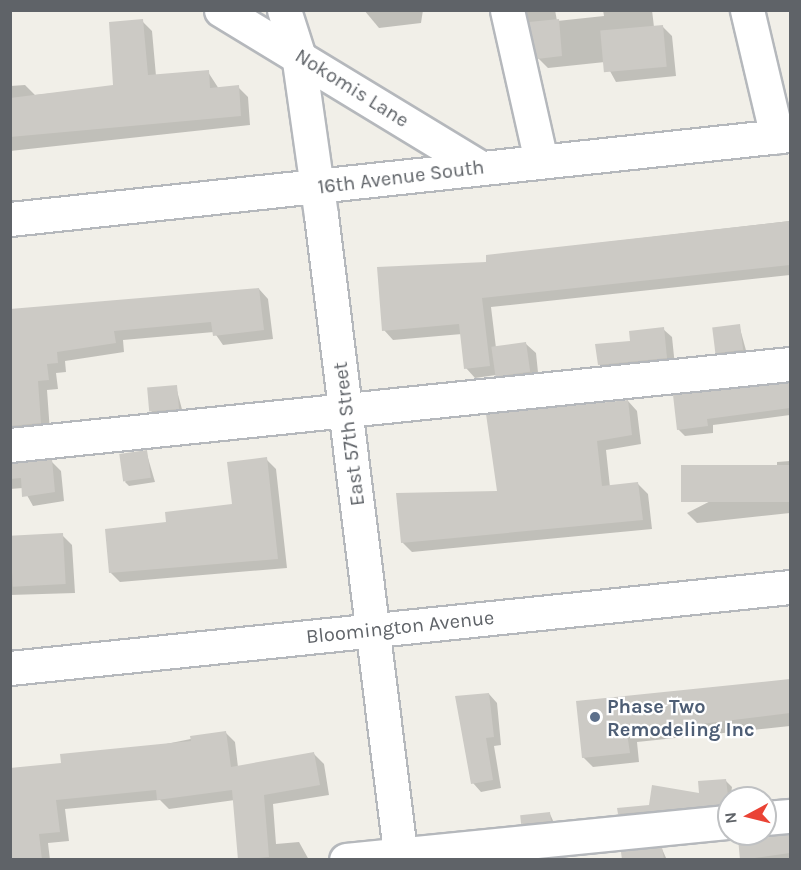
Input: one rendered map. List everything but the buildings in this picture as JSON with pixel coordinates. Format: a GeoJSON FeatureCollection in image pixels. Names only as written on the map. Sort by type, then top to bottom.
{"type":"FeatureCollection","features":[{"type":"Feature","properties":{"kind":"street","name":"Nokomis Lane"},"geometry":{"type":"LineString","coordinates":[[221,10],[298,54],[482,168]]}},
{"type":"Feature","properties":{"kind":"street","name":"East 57th Street"},"geometry":{"type":"LineString","coordinates":[[284,10],[298,54],[317,187],[400,857]]}},
{"type":"Feature","properties":{"kind":"street"},"geometry":{"type":"LineString","coordinates":[[507,10],[541,161]]}},
{"type":"Feature","properties":{"kind":"street"},"geometry":{"type":"LineString","coordinates":[[747,10],[784,136]]}},
{"type":"Feature","properties":{"kind":"street","name":"16th Avenue South"},"geometry":{"type":"LineString","coordinates":[[10,219],[784,136]]}},
{"type":"Feature","properties":{"kind":"street"},"geometry":{"type":"LineString","coordinates":[[10,445],[790,364]]}},
{"type":"Feature","properties":{"kind":"street","name":"Bloomington Avenue"},"geometry":{"type":"LineString","coordinates":[[10,669],[790,586]]}},
{"type":"Feature","properties":{"kind":"street"},"geometry":{"type":"LineString","coordinates":[[346,860],[400,857],[717,823]]}},
{"type":"Feature","properties":{"kind":"place","name":"Phase Two Remodeling Inc"},"geometry":{"type":"Point","coordinates":[595,717]}}]}
